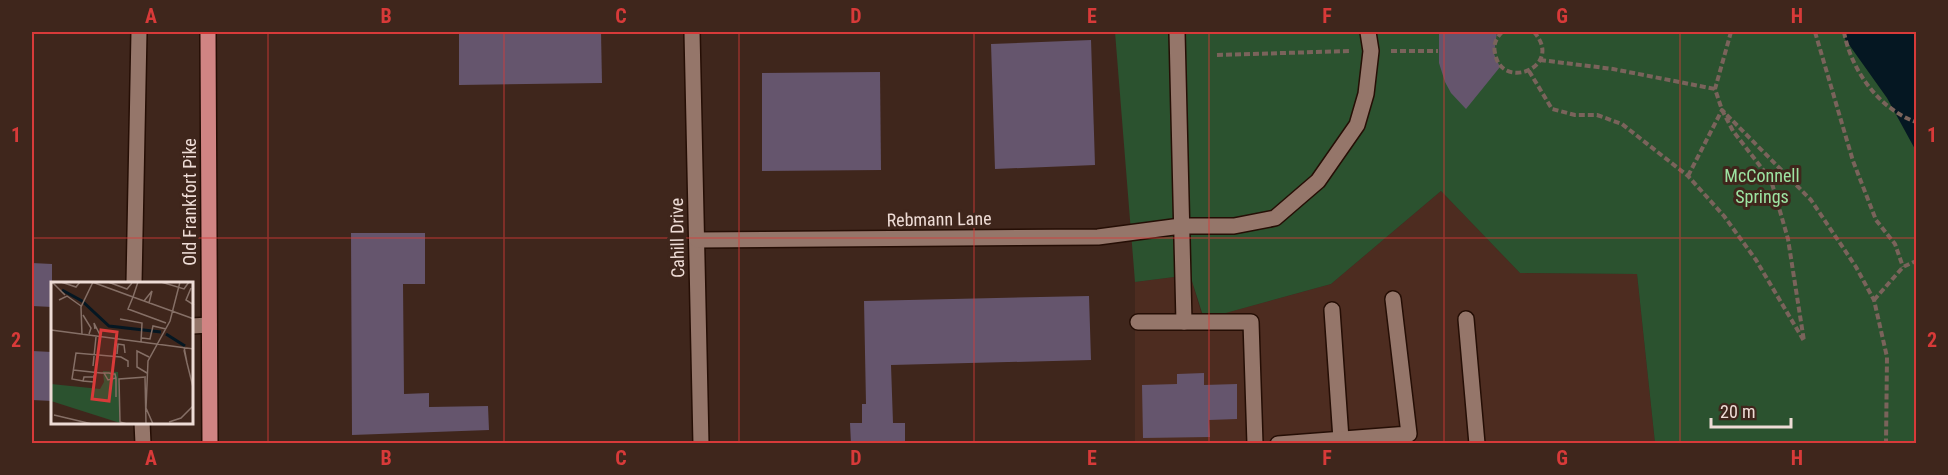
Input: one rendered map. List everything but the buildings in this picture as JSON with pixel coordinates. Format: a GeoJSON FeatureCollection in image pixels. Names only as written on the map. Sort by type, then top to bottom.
{"type":"FeatureCollection","features":[{"type":"Feature","properties":{"kind":"main road","name":"Old Frankfort Pike"},"geometry":{"type":"LineString","coordinates":[[208,32],[210,444]]}},
{"type":"Feature","properties":{"kind":"street"},"geometry":{"type":"LineString","coordinates":[[134,282],[139,32]]}},
{"type":"Feature","properties":{"kind":"street","name":"Cahill Drive"},"geometry":{"type":"LineString","coordinates":[[692,32],[701,444]]}},
{"type":"Feature","properties":{"kind":"street"},"geometry":{"type":"LineString","coordinates":[[1177,32],[1184,322]]}},
{"type":"Feature","properties":{"kind":"street","name":"Rebmann Lane"},"geometry":{"type":"LineString","coordinates":[[697,240],[1098,237],[1181,226],[1234,226],[1275,218],[1318,181],[1357,125],[1368,83],[1371,51],[1368,32]]}},
{"type":"Feature","properties":{"kind":"street"},"geometry":{"type":"LineString","coordinates":[[1278,444],[1409,434],[1393,298]]}},
{"type":"Feature","properties":{"kind":"street"},"geometry":{"type":"LineString","coordinates":[[1332,310],[1341,439]]}},
{"type":"Feature","properties":{"kind":"street"},"geometry":{"type":"LineString","coordinates":[[1466,319],[1477,444]]}},
{"type":"Feature","properties":{"kind":"street"},"geometry":{"type":"LineString","coordinates":[[1138,322],[1251,322],[1255,444]]}},
{"type":"Feature","properties":{"kind":"street"},"geometry":{"type":"LineString","coordinates":[[194,326],[209,325]]}},
{"type":"Feature","properties":{"kind":"street"},"geometry":{"type":"LineString","coordinates":[[142,424],[142,444]]}},
{"type":"Feature","properties":{"kind":"path"},"geometry":{"type":"LineString","coordinates":[[1502,32],[1495,46],[1498,62],[1514,73],[1529,71],[1540,60],[1542,44],[1534,32]]}},
{"type":"Feature","properties":{"kind":"path"},"geometry":{"type":"LineString","coordinates":[[1529,71],[1552,109],[1575,115],[1597,115],[1622,124],[1688,176],[1724,216],[1756,260],[1804,341],[1788,239],[1771,180],[1733,131],[1722,110],[1716,89],[1731,32]]}},
{"type":"Feature","properties":{"kind":"path"},"geometry":{"type":"LineString","coordinates":[[1815,32],[1853,161],[1876,220],[1894,244],[1903,267]]}},
{"type":"Feature","properties":{"kind":"path"},"geometry":{"type":"LineString","coordinates":[[1844,32],[1847,49],[1868,87],[1902,117],[1917,122]]}},
{"type":"Feature","properties":{"kind":"path"},"geometry":{"type":"LineString","coordinates":[[1217,55],[1352,51]]}},
{"type":"Feature","properties":{"kind":"path"},"geometry":{"type":"LineString","coordinates":[[1391,51],[1438,51]]}},
{"type":"Feature","properties":{"kind":"path"},"geometry":{"type":"LineString","coordinates":[[1540,60],[1613,69],[1716,89]]}},
{"type":"Feature","properties":{"kind":"path"},"geometry":{"type":"LineString","coordinates":[[1688,176],[1722,110]]}},
{"type":"Feature","properties":{"kind":"path"},"geometry":{"type":"LineString","coordinates":[[1722,110],[1811,200],[1856,267],[1874,300],[1887,357],[1886,444]]}},
{"type":"Feature","properties":{"kind":"path"},"geometry":{"type":"LineString","coordinates":[[1874,300],[1903,267],[1917,261]]}},
{"type":"Feature","properties":{"kind":"shaded area"},"geometry":{"type":"Polygon","coordinates":[[[1441,191],[1520,273],[1637,274],[1655,443],[1135,444],[1135,282],[1190,275],[1203,319],[1331,284],[1441,191]]]}},
{"type":"Feature","properties":{"kind":"green space","name":"McConnell Springs"},"geometry":{"type":"Polygon","coordinates":[[[1115,32],[1916,32],[1916,443],[1655,443],[1637,274],[1520,273],[1441,191],[1331,284],[1204,319],[1190,275],[1135,282],[1115,32]]]}},
{"type":"Feature","properties":{"kind":"water"},"geometry":{"type":"Polygon","coordinates":[[[1845,32],[1916,32],[1916,151],[1887,98],[1845,39],[1845,32]]]}}]}
